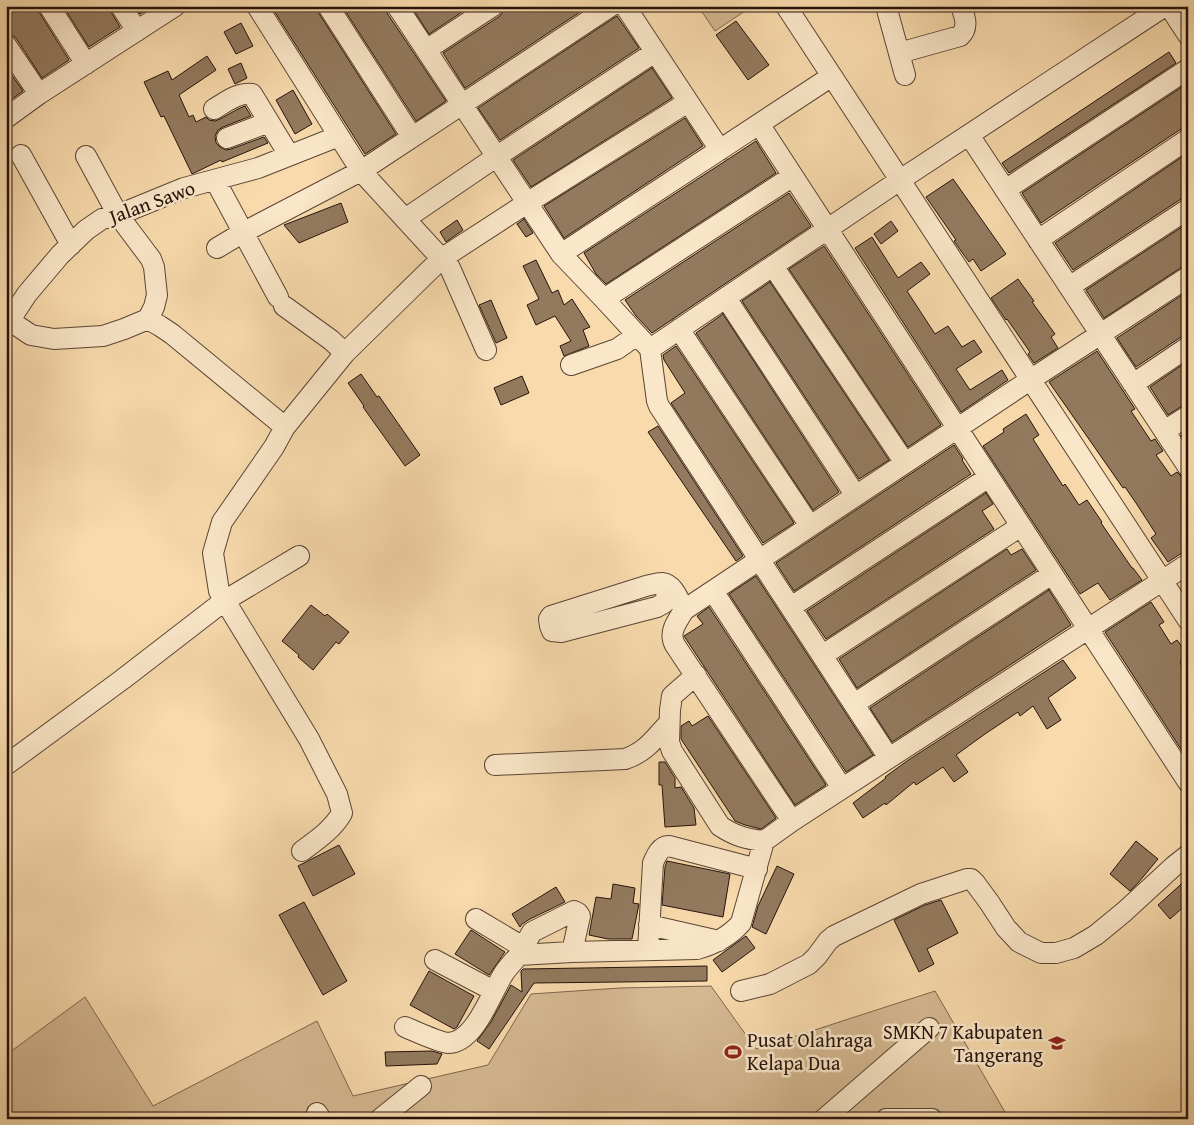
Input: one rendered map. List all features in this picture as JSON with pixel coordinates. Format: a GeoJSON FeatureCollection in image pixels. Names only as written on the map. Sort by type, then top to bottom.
{"type":"FeatureCollection","features":[{"type":"Feature","properties":{"kind":"street"},"geometry":{"type":"LineString","coordinates":[[49,6],[86,64]]}},
{"type":"Feature","properties":{"kind":"street"},"geometry":{"type":"LineString","coordinates":[[121,6],[137,31]]}},
{"type":"Feature","properties":{"kind":"street"},"geometry":{"type":"LineString","coordinates":[[6,118],[39,94],[175,6]]}},
{"type":"Feature","properties":{"kind":"street"},"geometry":{"type":"LineString","coordinates":[[257,6],[361,171],[454,274],[486,350]]}},
{"type":"Feature","properties":{"kind":"street"},"geometry":{"type":"LineString","coordinates":[[328,6],[412,137]]}},
{"type":"Feature","properties":{"kind":"street"},"geometry":{"type":"LineString","coordinates":[[397,6],[561,254],[643,342],[659,406],[889,758]]}},
{"type":"Feature","properties":{"kind":"street"},"geometry":{"type":"LineString","coordinates":[[426,50],[493,6]]}},
{"type":"Feature","properties":{"kind":"street"},"geometry":{"type":"LineString","coordinates":[[217,248],[361,171],[611,6]]}},
{"type":"Feature","properties":{"kind":"street"},"geometry":{"type":"LineString","coordinates":[[625,6],[720,150]]}},
{"type":"Feature","properties":{"kind":"street"},"geometry":{"type":"LineString","coordinates":[[786,6],[1188,620]]}},
{"type":"Feature","properties":{"kind":"street"},"geometry":{"type":"LineString","coordinates":[[886,6],[905,75]]}},
{"type":"Feature","properties":{"kind":"street"},"geometry":{"type":"LineString","coordinates":[[899,53],[960,36],[965,32],[966,26],[961,6]]}},
{"type":"Feature","properties":{"kind":"street"},"geometry":{"type":"LineString","coordinates":[[571,365],[679,329],[900,180],[1167,6],[1188,35]]}},
{"type":"Feature","properties":{"kind":"street"},"geometry":{"type":"LineString","coordinates":[[6,45],[39,94]]}},
{"type":"Feature","properties":{"kind":"street"},"geometry":{"type":"LineString","coordinates":[[405,219],[655,52]]}},
{"type":"Feature","properties":{"kind":"street"},"geometry":{"type":"LineString","coordinates":[[1005,190],[1188,69]]}},
{"type":"Feature","properties":{"kind":"street"},"geometry":{"type":"LineString","coordinates":[[561,254],[832,76]]}},
{"type":"Feature","properties":{"kind":"street"},"geometry":{"type":"LineString","coordinates":[[214,109],[240,95],[252,94],[289,155]]}},
{"type":"Feature","properties":{"kind":"street"},"geometry":{"type":"LineString","coordinates":[[302,851],[327,831],[342,813],[337,794],[309,739],[219,591],[213,553],[222,522],[274,447],[284,427],[345,353],[441,259],[688,102]]}},
{"type":"Feature","properties":{"kind":"street"},"geometry":{"type":"LineString","coordinates":[[227,138],[269,122]]}},
{"type":"Feature","properties":{"kind":"street"},"geometry":{"type":"LineString","coordinates":[[759,124],[1188,782]]}},
{"type":"Feature","properties":{"kind":"street"},"geometry":{"type":"LineString","coordinates":[[969,135],[1188,467]]}},
{"type":"Feature","properties":{"kind":"street","name":"Jalan Sawo"},"geometry":{"type":"LineString","coordinates":[[8,324],[27,294],[60,255],[86,230],[102,219],[118,215],[184,188],[258,168],[339,136]]}},
{"type":"Feature","properties":{"kind":"street"},"geometry":{"type":"LineString","coordinates":[[1038,240],[1188,139]]}},
{"type":"Feature","properties":{"kind":"street"},"geometry":{"type":"LineString","coordinates":[[21,155],[70,245]]}},
{"type":"Feature","properties":{"kind":"street"},"geometry":{"type":"LineString","coordinates":[[8,324],[31,335],[54,339],[103,336],[148,319],[152,312],[157,294],[154,267],[151,259],[118,215],[86,156]]}},
{"type":"Feature","properties":{"kind":"street"},"geometry":{"type":"LineString","coordinates":[[604,299],[792,176]]}},
{"type":"Feature","properties":{"kind":"street"},"geometry":{"type":"LineString","coordinates":[[215,180],[281,302],[345,353]]}},
{"type":"Feature","properties":{"kind":"street"},"geometry":{"type":"LineString","coordinates":[[1069,287],[1188,209]]}},
{"type":"Feature","properties":{"kind":"street"},"geometry":{"type":"LineString","coordinates":[[773,266],[905,463]]}},
{"type":"Feature","properties":{"kind":"street"},"geometry":{"type":"LineString","coordinates":[[792,821],[675,645],[672,632],[684,610],[1188,277]]}},
{"type":"Feature","properties":{"kind":"street"},"geometry":{"type":"LineString","coordinates":[[726,298],[856,496]]}},
{"type":"Feature","properties":{"kind":"street"},"geometry":{"type":"LineString","coordinates":[[148,319],[172,334],[284,427]]}},
{"type":"Feature","properties":{"kind":"street"},"geometry":{"type":"LineString","coordinates":[[679,329],[810,526]]}},
{"type":"Feature","properties":{"kind":"street"},"geometry":{"type":"LineString","coordinates":[[1133,384],[1188,347]]}},
{"type":"Feature","properties":{"kind":"street"},"geometry":{"type":"LineString","coordinates":[[1164,431],[1188,416]]}},
{"type":"Feature","properties":{"kind":"street"},"geometry":{"type":"LineString","coordinates":[[792,607],[989,477]]}},
{"type":"Feature","properties":{"kind":"street"},"geometry":{"type":"LineString","coordinates":[[823,655],[1021,526]]}},
{"type":"Feature","properties":{"kind":"street"},"geometry":{"type":"LineString","coordinates":[[6,765],[123,679],[224,601],[299,556]]}},
{"type":"Feature","properties":{"kind":"street"},"geometry":{"type":"LineString","coordinates":[[476,919],[521,951],[572,952],[698,949],[712,945],[732,933],[741,923],[764,841],[842,788],[1188,564]]}},
{"type":"Feature","properties":{"kind":"street"},"geometry":{"type":"LineString","coordinates":[[854,704],[1052,574]]}},
{"type":"Feature","properties":{"kind":"street"},"geometry":{"type":"LineString","coordinates":[[665,584],[667,600],[664,604],[657,607],[561,632],[552,631],[550,626],[549,619],[552,616],[661,583],[665,584],[669,586],[684,610]]}},
{"type":"Feature","properties":{"kind":"street"},"geometry":{"type":"LineString","coordinates":[[713,591],[842,788]]}},
{"type":"Feature","properties":{"kind":"street"},"geometry":{"type":"LineString","coordinates":[[607,598],[613,618]]}},
{"type":"Feature","properties":{"kind":"street"},"geometry":{"type":"LineString","coordinates":[[696,675],[672,696],[669,723],[669,742],[672,751],[720,826],[731,833],[748,839],[764,841]]}},
{"type":"Feature","properties":{"kind":"street"},"geometry":{"type":"LineString","coordinates":[[495,765],[625,759],[636,755],[646,748],[669,723]]}},
{"type":"Feature","properties":{"kind":"street"},"geometry":{"type":"LineString","coordinates":[[648,950],[654,863],[656,855],[666,846],[757,869]]}},
{"type":"Feature","properties":{"kind":"street"},"geometry":{"type":"LineString","coordinates":[[741,991],[770,984],[809,964],[834,936],[921,894],[967,878],[975,883],[1006,928],[1020,942],[1041,953],[1056,953],[1074,948],[1096,935],[1188,855]]}},
{"type":"Feature","properties":{"kind":"street"},"geometry":{"type":"LineString","coordinates":[[404,1027],[445,1043],[455,1042],[463,1038],[476,1026],[504,974],[532,932],[574,911],[580,916],[572,952]]}},
{"type":"Feature","properties":{"kind":"street"},"geometry":{"type":"LineString","coordinates":[[649,924],[719,941]]}},
{"type":"Feature","properties":{"kind":"street"},"geometry":{"type":"LineString","coordinates":[[435,960],[494,991]]}},
{"type":"Feature","properties":{"kind":"street"},"geometry":{"type":"LineString","coordinates":[[832,1116],[929,1028]]}},
{"type":"Feature","properties":{"kind":"street"},"geometry":{"type":"LineString","coordinates":[[380,1119],[421,1086]]}},
{"type":"Feature","properties":{"kind":"street"},"geometry":{"type":"LineString","coordinates":[[886,1119],[932,1119]]}},
{"type":"Feature","properties":{"kind":"shaded area"},"geometry":{"type":"Polygon","coordinates":[[[711,6],[751,7],[715,31],[702,12],[711,6]]]}},
{"type":"Feature","properties":{"kind":"shaded area","name":"Pusat Olahraga Kelapa Dua"},"geometry":{"type":"Polygon","coordinates":[[[711,986],[756,1049],[935,991],[1009,1119],[6,1119],[6,1055],[85,997],[153,1106],[317,1021],[353,1096],[488,1065],[531,994],[620,988],[711,986]]]}},
{"type":"Feature","properties":{"kind":"building"},"geometry":{"type":"Polygon","coordinates":[[[6,6],[37,6],[69,60],[42,78],[16,38],[6,33],[6,6]]]}},
{"type":"Feature","properties":{"kind":"building"},"geometry":{"type":"Polygon","coordinates":[[[63,6],[109,6],[120,27],[89,47],[63,6]]]}},
{"type":"Feature","properties":{"kind":"building"},"geometry":{"type":"Polygon","coordinates":[[[135,6],[153,6],[140,14],[135,6]]]}},
{"type":"Feature","properties":{"kind":"building"},"geometry":{"type":"Polygon","coordinates":[[[271,6],[316,6],[396,134],[365,154],[271,6]]]}},
{"type":"Feature","properties":{"kind":"building"},"geometry":{"type":"Polygon","coordinates":[[[342,6],[385,6],[387,13],[446,101],[416,121],[342,6]]]}},
{"type":"Feature","properties":{"kind":"building"},"geometry":{"type":"Polygon","coordinates":[[[411,6],[471,6],[429,34],[411,6]]]}},
{"type":"Feature","properties":{"kind":"building"},"geometry":{"type":"Polygon","coordinates":[[[505,6],[589,6],[465,88],[443,53],[500,16],[505,6]]]}},
{"type":"Feature","properties":{"kind":"building"},"geometry":{"type":"Polygon","coordinates":[[[617,16],[639,48],[500,140],[478,108],[617,16]]]}},
{"type":"Feature","properties":{"kind":"building"},"geometry":{"type":"Polygon","coordinates":[[[736,21],[769,65],[748,80],[716,35],[736,21]]]}},
{"type":"Feature","properties":{"kind":"building"},"geometry":{"type":"Polygon","coordinates":[[[241,23],[253,46],[236,54],[224,32],[241,23]]]}},
{"type":"Feature","properties":{"kind":"building"},"geometry":{"type":"Polygon","coordinates":[[[1169,52],[1176,63],[1009,173],[1002,163],[1169,52]]]}},
{"type":"Feature","properties":{"kind":"building"},"geometry":{"type":"Polygon","coordinates":[[[207,56],[216,70],[179,95],[189,117],[193,115],[196,122],[206,117],[209,120],[215,121],[245,106],[251,116],[218,130],[215,136],[216,143],[226,150],[264,137],[268,143],[222,162],[221,160],[192,174],[164,116],[161,117],[144,82],[168,71],[172,80],[207,56]]]}},
{"type":"Feature","properties":{"kind":"building"},"geometry":{"type":"Polygon","coordinates":[[[241,63],[247,78],[235,84],[228,69],[241,63]]]}},
{"type":"Feature","properties":{"kind":"building"},"geometry":{"type":"Polygon","coordinates":[[[6,67],[23,91],[6,103],[6,67]]]}},
{"type":"Feature","properties":{"kind":"building"},"geometry":{"type":"Polygon","coordinates":[[[652,68],[672,98],[531,187],[513,160],[652,68]]]}},
{"type":"Feature","properties":{"kind":"building"},"geometry":{"type":"Polygon","coordinates":[[[1188,83],[1188,127],[1181,129],[1041,223],[1022,193],[1188,83]]]}},
{"type":"Feature","properties":{"kind":"building"},"geometry":{"type":"Polygon","coordinates":[[[293,90],[312,124],[295,134],[276,100],[293,90]]]}},
{"type":"Feature","properties":{"kind":"building"},"geometry":{"type":"Polygon","coordinates":[[[685,118],[703,146],[564,238],[544,206],[685,118]]]}},
{"type":"Feature","properties":{"kind":"building"},"geometry":{"type":"Polygon","coordinates":[[[756,141],[776,173],[606,284],[596,274],[584,253],[756,141]]]}},
{"type":"Feature","properties":{"kind":"building"},"geometry":{"type":"Polygon","coordinates":[[[1188,153],[1188,197],[1181,199],[1073,270],[1055,243],[1188,153]]]}},
{"type":"Feature","properties":{"kind":"building"},"geometry":{"type":"Polygon","coordinates":[[[953,179],[1006,254],[981,271],[973,259],[969,262],[926,197],[953,179]]]}},
{"type":"Feature","properties":{"kind":"building"},"geometry":{"type":"Polygon","coordinates":[[[789,193],[811,226],[652,333],[636,316],[625,300],[789,193]]]}},
{"type":"Feature","properties":{"kind":"building"},"geometry":{"type":"Polygon","coordinates":[[[341,203],[348,222],[299,243],[284,225],[341,203]]]}},
{"type":"Feature","properties":{"kind":"building"},"geometry":{"type":"Polygon","coordinates":[[[524,219],[533,233],[526,237],[517,224],[524,219]]]}},
{"type":"Feature","properties":{"kind":"building"},"geometry":{"type":"Polygon","coordinates":[[[457,220],[463,230],[446,242],[440,232],[457,220]]]}},
{"type":"Feature","properties":{"kind":"building"},"geometry":{"type":"Polygon","coordinates":[[[891,221],[898,231],[881,244],[874,234],[891,221]]]}},
{"type":"Feature","properties":{"kind":"building"},"geometry":{"type":"Polygon","coordinates":[[[1188,223],[1188,265],[1182,267],[1104,318],[1086,290],[1188,223]]]}},
{"type":"Feature","properties":{"kind":"building"},"geometry":{"type":"Polygon","coordinates":[[[872,237],[898,278],[921,262],[930,274],[907,291],[935,334],[948,326],[962,347],[974,340],[982,352],[956,369],[970,390],[1002,370],[1008,380],[961,412],[855,248],[872,237]]]}},
{"type":"Feature","properties":{"kind":"building"},"geometry":{"type":"Polygon","coordinates":[[[824,246],[941,425],[908,447],[789,269],[824,246]]]}},
{"type":"Feature","properties":{"kind":"building"},"geometry":{"type":"Polygon","coordinates":[[[536,260],[552,293],[558,290],[564,305],[572,299],[590,327],[583,330],[589,346],[564,356],[560,346],[571,341],[555,316],[536,325],[527,305],[539,299],[523,266],[536,260]]]}},
{"type":"Feature","properties":{"kind":"building"},"geometry":{"type":"Polygon","coordinates":[[[1018,279],[1055,334],[1051,337],[1058,348],[1034,363],[1028,354],[1030,352],[991,298],[1018,279]]]}},
{"type":"Feature","properties":{"kind":"building"},"geometry":{"type":"Polygon","coordinates":[[[770,282],[889,460],[859,479],[742,301],[770,282]]]}},
{"type":"Feature","properties":{"kind":"building"},"geometry":{"type":"Polygon","coordinates":[[[1188,291],[1188,335],[1181,337],[1136,367],[1117,338],[1188,291]]]}},
{"type":"Feature","properties":{"kind":"building"},"geometry":{"type":"Polygon","coordinates":[[[491,300],[507,338],[496,343],[479,305],[491,300]]]}},
{"type":"Feature","properties":{"kind":"building"},"geometry":{"type":"Polygon","coordinates":[[[723,314],[839,492],[813,510],[696,333],[723,314]]]}},
{"type":"Feature","properties":{"kind":"building"},"geometry":{"type":"Polygon","coordinates":[[[676,346],[794,523],[763,543],[671,403],[685,393],[664,360],[663,355],[676,346]]]}},
{"type":"Feature","properties":{"kind":"building"},"geometry":{"type":"Polygon","coordinates":[[[1097,351],[1135,409],[1131,411],[1151,441],[1155,439],[1163,451],[1156,455],[1171,476],[1177,472],[1182,477],[1188,479],[1188,526],[1182,530],[1188,538],[1188,549],[1168,562],[1151,538],[1156,534],[1136,503],[1125,487],[1123,488],[1049,382],[1097,351]]]}},
{"type":"Feature","properties":{"kind":"building"},"geometry":{"type":"Polygon","coordinates":[[[1188,361],[1188,404],[1168,415],[1150,387],[1188,361]]]}},
{"type":"Feature","properties":{"kind":"building"},"geometry":{"type":"Polygon","coordinates":[[[361,374],[377,397],[379,396],[420,455],[405,466],[348,383],[361,374]]]}},
{"type":"Feature","properties":{"kind":"building"},"geometry":{"type":"Polygon","coordinates":[[[522,376],[529,393],[501,405],[494,388],[522,376]]]}},
{"type":"Feature","properties":{"kind":"building"},"geometry":{"type":"Polygon","coordinates":[[[1026,414],[1039,435],[1033,439],[1063,486],[1065,484],[1079,505],[1087,500],[1142,580],[1110,600],[1098,583],[1080,594],[983,446],[1004,432],[1003,429],[1026,414]]]}},
{"type":"Feature","properties":{"kind":"building"},"geometry":{"type":"Polygon","coordinates":[[[658,426],[743,556],[736,561],[648,432],[658,426]]]}},
{"type":"Feature","properties":{"kind":"building"},"geometry":{"type":"Polygon","coordinates":[[[1188,430],[1188,445],[1181,435],[1188,430]]]}},
{"type":"Feature","properties":{"kind":"building"},"geometry":{"type":"Polygon","coordinates":[[[954,445],[971,474],[794,591],[776,563],[954,445]]]}},
{"type":"Feature","properties":{"kind":"building"},"geometry":{"type":"Polygon","coordinates":[[[986,493],[993,504],[982,511],[994,529],[826,639],[807,611],[986,493]]]}},
{"type":"Feature","properties":{"kind":"building"},"geometry":{"type":"Polygon","coordinates":[[[1007,549],[1011,555],[1022,549],[1036,570],[857,688],[839,659],[1007,549]]]}},
{"type":"Feature","properties":{"kind":"building"},"geometry":{"type":"Polygon","coordinates":[[[756,576],[873,755],[846,772],[729,594],[756,576]]]}},
{"type":"Feature","properties":{"kind":"building"},"geometry":{"type":"Polygon","coordinates":[[[1049,590],[1071,625],[892,742],[870,708],[1049,590]]]}},
{"type":"Feature","properties":{"kind":"building"},"geometry":{"type":"Polygon","coordinates":[[[1151,602],[1164,622],[1159,625],[1171,644],[1177,640],[1188,655],[1188,657],[1180,662],[1188,674],[1188,760],[1105,632],[1151,602]]]}},
{"type":"Feature","properties":{"kind":"building"},"geometry":{"type":"Polygon","coordinates":[[[311,605],[325,616],[327,614],[349,632],[339,644],[336,642],[313,670],[282,641],[311,605]]]}},
{"type":"Feature","properties":{"kind":"building"},"geometry":{"type":"Polygon","coordinates":[[[709,607],[826,785],[795,805],[684,636],[703,624],[697,616],[709,607]]]}},
{"type":"Feature","properties":{"kind":"building"},"geometry":{"type":"Polygon","coordinates":[[[1063,660],[1076,678],[1048,698],[1061,720],[1047,729],[1033,706],[1020,716],[1018,712],[956,755],[968,772],[954,782],[943,767],[916,785],[914,782],[886,805],[885,803],[863,818],[853,803],[885,777],[1063,660]]]}},
{"type":"Feature","properties":{"kind":"building"},"geometry":{"type":"Polygon","coordinates":[[[708,716],[776,818],[761,829],[735,821],[681,739],[681,726],[689,721],[692,726],[708,716]]]}},
{"type":"Feature","properties":{"kind":"building"},"geometry":{"type":"Polygon","coordinates":[[[659,762],[665,762],[675,778],[675,788],[681,787],[694,808],[696,825],[665,827],[662,785],[659,785],[659,762]]]}},
{"type":"Feature","properties":{"kind":"building"},"geometry":{"type":"Polygon","coordinates":[[[1136,841],[1158,859],[1130,891],[1110,874],[1136,841]]]}},
{"type":"Feature","properties":{"kind":"building"},"geometry":{"type":"Polygon","coordinates":[[[339,845],[355,874],[313,896],[298,866],[339,845]]]}},
{"type":"Feature","properties":{"kind":"building"},"geometry":{"type":"Polygon","coordinates":[[[667,861],[730,874],[723,917],[662,905],[667,861]]]}},
{"type":"Feature","properties":{"kind":"building"},"geometry":{"type":"Polygon","coordinates":[[[777,866],[794,874],[766,934],[752,927],[758,906],[777,866]]]}},
{"type":"Feature","properties":{"kind":"building"},"geometry":{"type":"Polygon","coordinates":[[[1188,878],[1188,903],[1170,919],[1158,905],[1188,878]]]}},
{"type":"Feature","properties":{"kind":"building"},"geometry":{"type":"Polygon","coordinates":[[[613,884],[635,888],[633,903],[639,904],[632,939],[608,939],[589,935],[596,897],[611,899],[613,884]]]}},
{"type":"Feature","properties":{"kind":"building"},"geometry":{"type":"Polygon","coordinates":[[[556,887],[565,902],[530,919],[520,927],[512,914],[556,887]]]}},
{"type":"Feature","properties":{"kind":"building"},"geometry":{"type":"Polygon","coordinates":[[[941,900],[958,933],[927,949],[934,964],[919,972],[894,920],[925,905],[941,900]]]}},
{"type":"Feature","properties":{"kind":"building"},"geometry":{"type":"Polygon","coordinates":[[[304,902],[347,981],[323,995],[279,915],[304,902]]]}},
{"type":"Feature","properties":{"kind":"building"},"geometry":{"type":"Polygon","coordinates":[[[471,930],[505,952],[489,975],[455,954],[471,930]]]}},
{"type":"Feature","properties":{"kind":"building"},"geometry":{"type":"Polygon","coordinates":[[[746,936],[755,948],[722,972],[713,960],[746,936]]]}},
{"type":"Feature","properties":{"kind":"building"},"geometry":{"type":"Polygon","coordinates":[[[707,966],[707,981],[534,983],[489,1049],[477,1041],[491,1022],[511,985],[522,992],[521,971],[523,969],[707,966]]]}},
{"type":"Feature","properties":{"kind":"building"},"geometry":{"type":"Polygon","coordinates":[[[429,971],[474,996],[457,1027],[454,1029],[410,1005],[429,971]]]}},
{"type":"Feature","properties":{"kind":"building"},"geometry":{"type":"Polygon","coordinates":[[[432,1051],[442,1054],[437,1064],[386,1066],[385,1052],[432,1051]]]}},
{"type":"Feature","properties":{"kind":"place","name":"SMKN 7 Kabupaten Tangerang"},"geometry":{"type":"Point","coordinates":[1057,1043]}},
{"type":"Feature","properties":{"kind":"place","name":"Pusat Olahraga Kelapa Dua"},"geometry":{"type":"Point","coordinates":[733,1052]}}]}
